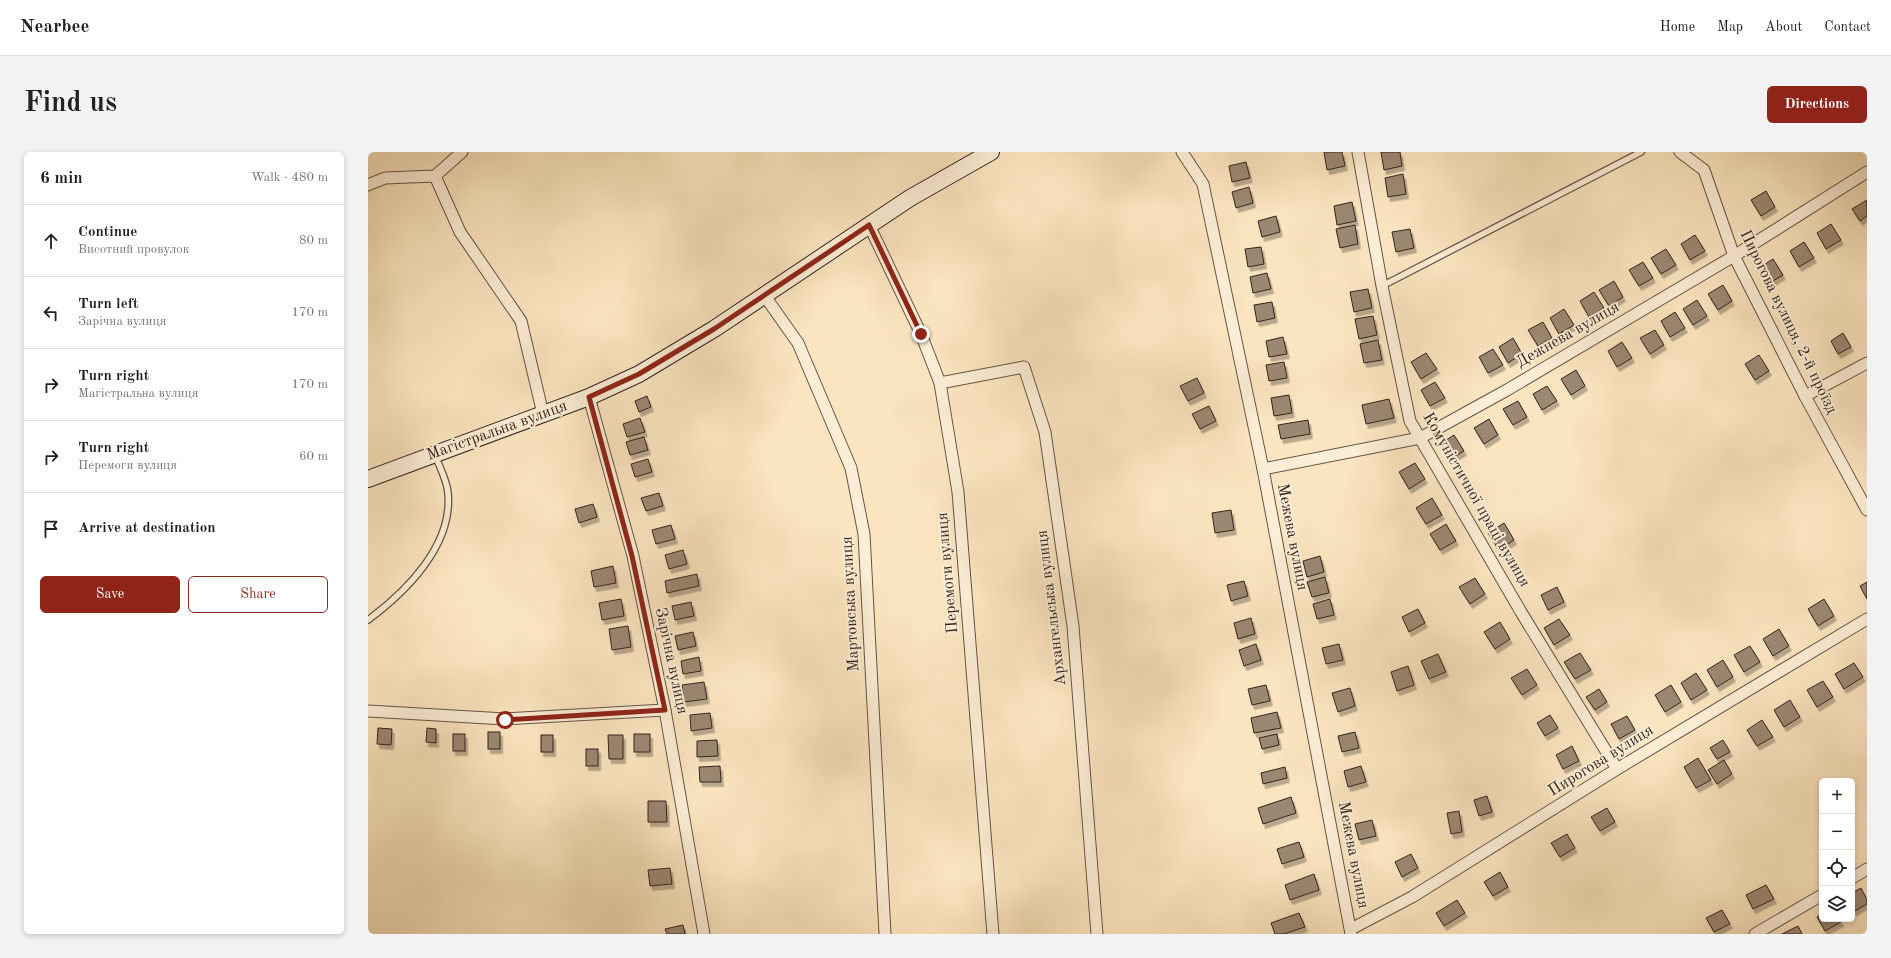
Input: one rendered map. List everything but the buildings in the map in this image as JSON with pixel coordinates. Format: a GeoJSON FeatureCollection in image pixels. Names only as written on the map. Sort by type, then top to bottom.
{"type":"FeatureCollection","features":[{"type":"Feature","properties":{"kind":"main road","name":"Магістральна вулиця"},"geometry":{"type":"LineString","coordinates":[[368,479],[589,397],[639,374],[714,329],[910,198],[991,152]]}},
{"type":"Feature","properties":{"kind":"street"},"geometry":{"type":"LineString","coordinates":[[368,185],[385,178],[435,176],[462,152]]}},
{"type":"Feature","properties":{"kind":"street","name":"Межева вулиця"},"geometry":{"type":"LineString","coordinates":[[1182,152],[1203,184],[1263,469],[1351,931]]}},
{"type":"Feature","properties":{"kind":"street","name":"Комуністичної праці вулиця"},"geometry":{"type":"LineString","coordinates":[[1358,152],[1382,286],[1410,421],[1521,612],[1617,769]]}},
{"type":"Feature","properties":{"kind":"street","name":"Пирогова вулиця, 2-й проїзд"},"geometry":{"type":"LineString","coordinates":[[1680,152],[1704,170],[1734,256],[1805,396],[1867,510]]}},
{"type":"Feature","properties":{"kind":"street","name":"Дежнева вулиця"},"geometry":{"type":"LineString","coordinates":[[1263,469],[1420,438],[1507,390],[1734,256],[1867,172]]}},
{"type":"Feature","properties":{"kind":"street"},"geometry":{"type":"LineString","coordinates":[[435,176],[460,232],[521,321],[543,414]]}},
{"type":"Feature","properties":{"kind":"street","name":"Перемоги вулиця"},"geometry":{"type":"LineString","coordinates":[[869,225],[921,334],[940,383],[958,492],[993,934]]}},
{"type":"Feature","properties":{"kind":"street","name":"Мартовська вулиця"},"geometry":{"type":"LineString","coordinates":[[764,295],[798,343],[851,468],[864,534],[885,934]]}},
{"type":"Feature","properties":{"kind":"street"},"geometry":{"type":"LineString","coordinates":[[1805,396],[1867,363]]}},
{"type":"Feature","properties":{"kind":"street","name":"Архангельська вулиця"},"geometry":{"type":"LineString","coordinates":[[940,383],[1024,367],[1045,432],[1072,626],[1097,934]]}},
{"type":"Feature","properties":{"kind":"street","name":"Зарічна вулиця"},"geometry":{"type":"LineString","coordinates":[[589,397],[632,556],[665,710],[704,934]]}},
{"type":"Feature","properties":{"kind":"street","name":"Пирогова вулиця"},"geometry":{"type":"LineString","coordinates":[[1351,931],[1412,897],[1617,769],[1867,619]]}},
{"type":"Feature","properties":{"kind":"street"},"geometry":{"type":"LineString","coordinates":[[368,711],[505,720],[665,710]]}},
{"type":"Feature","properties":{"kind":"street"},"geometry":{"type":"LineString","coordinates":[[1855,876],[1867,869]]}},
{"type":"Feature","properties":{"kind":"street"},"geometry":{"type":"LineString","coordinates":[[1755,934],[1819,897]]}},
{"type":"Feature","properties":{"kind":"lane"},"geometry":{"type":"LineString","coordinates":[[1382,286],[1641,152]]}},
{"type":"Feature","properties":{"kind":"lane"},"geometry":{"type":"LineString","coordinates":[[368,620],[389,604],[417,574],[439,543],[449,514],[448,491],[435,454]]}},
{"type":"Feature","properties":{"kind":"route"},"geometry":{"type":"LineString","coordinates":[[505,720],[665,710],[632,556],[589,397],[639,374],[714,329],[869,225],[921,334]]}}]}
